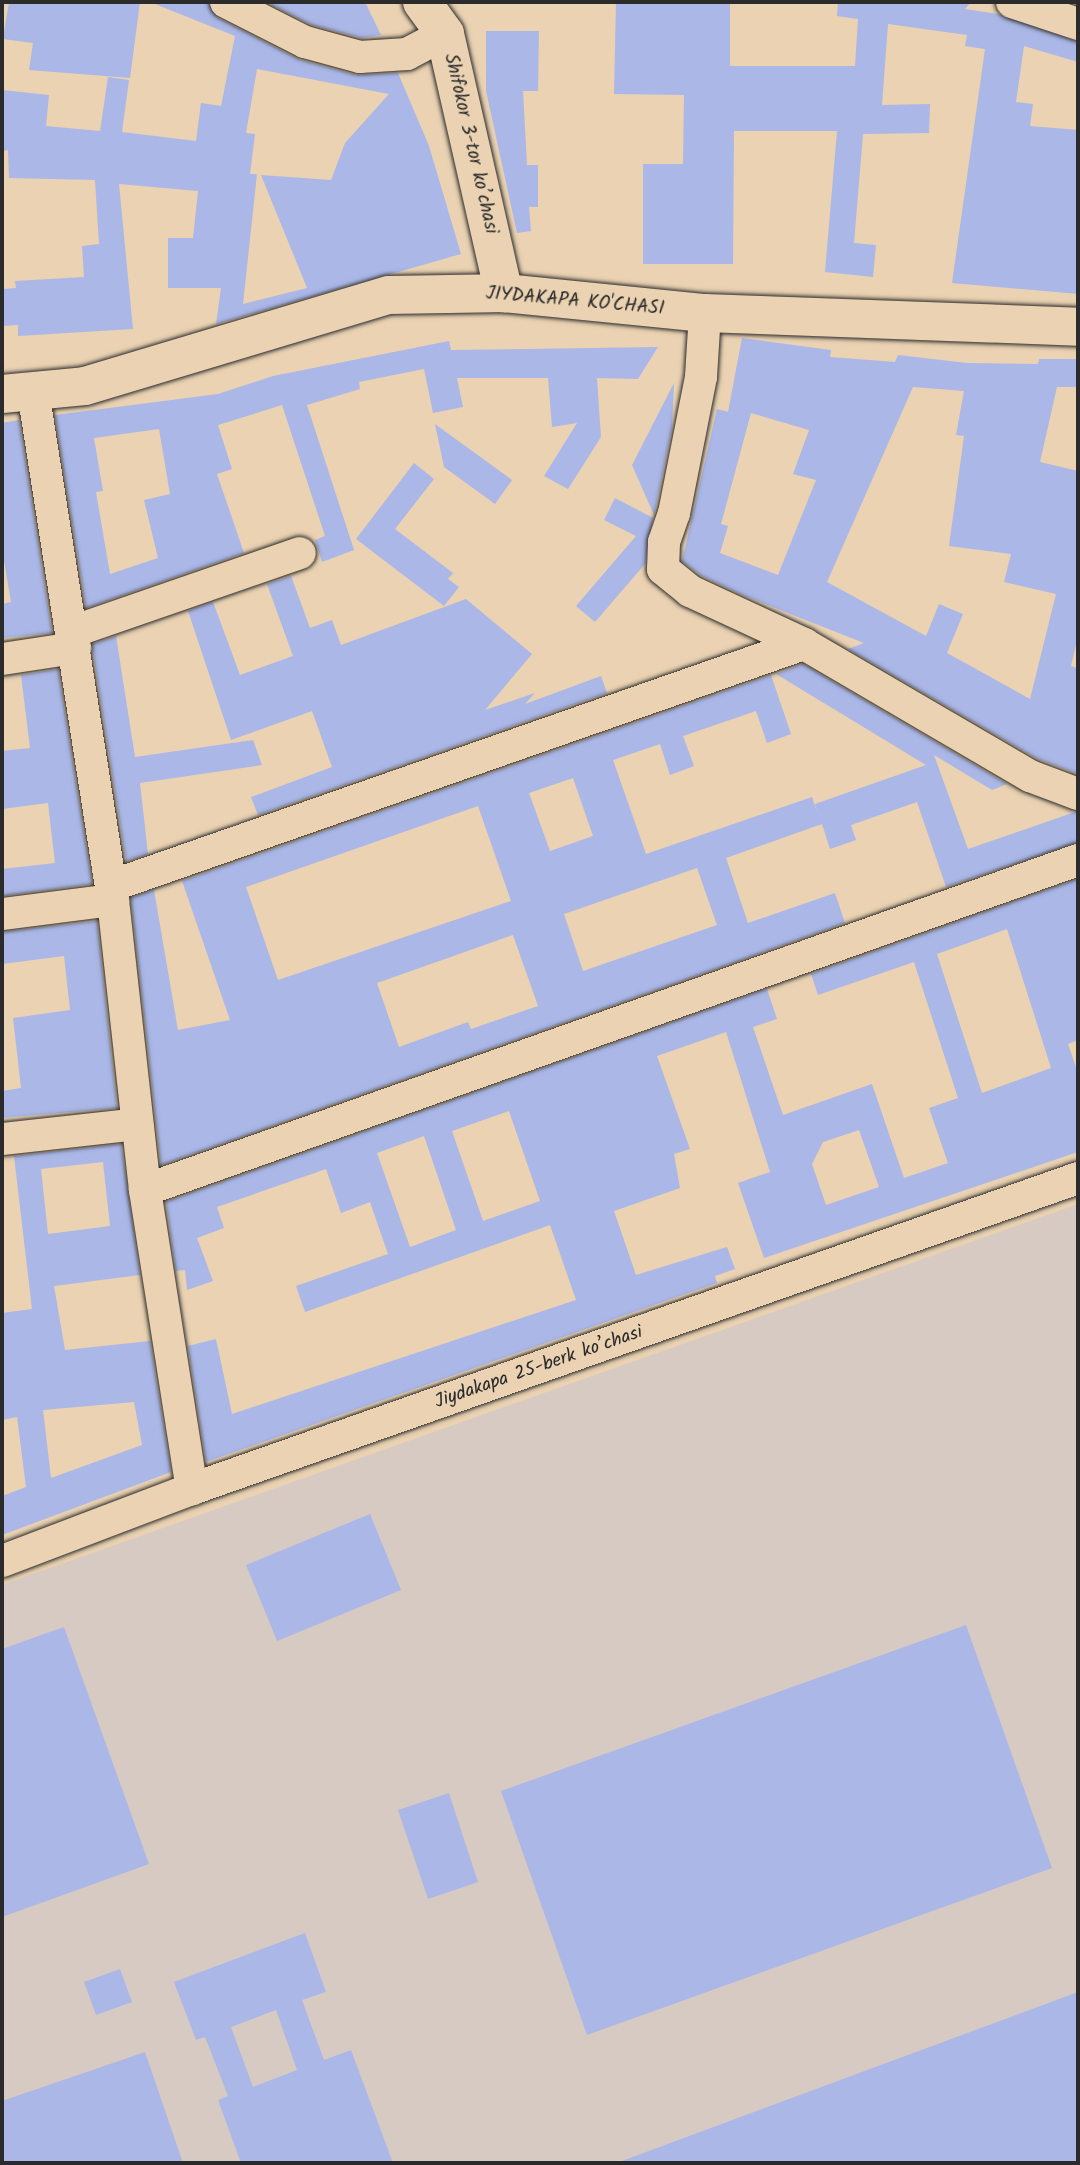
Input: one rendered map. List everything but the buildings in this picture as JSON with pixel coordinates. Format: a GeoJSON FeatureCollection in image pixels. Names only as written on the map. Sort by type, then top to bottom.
{"type":"FeatureCollection","features":[{"type":"Feature","properties":{"kind":"street"},"geometry":{"type":"LineString","coordinates":[[226,2],[305,42],[360,57],[407,54],[445,34]]}},
{"type":"Feature","properties":{"kind":"street","name":"Shifokor 3-tor koʼchasi"},"geometry":{"type":"LineString","coordinates":[[422,2],[445,34],[504,293]]}},
{"type":"Feature","properties":{"kind":"street"},"geometry":{"type":"LineString","coordinates":[[1012,2],[1078,24]]}},
{"type":"Feature","properties":{"kind":"street","name":"JIYDAKAPA KO'CHASI"},"geometry":{"type":"LineString","coordinates":[[17,392],[85,386],[389,295],[504,293],[705,313],[1078,327]]}},
{"type":"Feature","properties":{"kind":"street"},"geometry":{"type":"LineString","coordinates":[[705,313],[701,377],[674,513],[664,542],[663,569],[690,591],[804,644],[1030,776],[1078,794]]}},
{"type":"Feature","properties":{"kind":"street"},"geometry":{"type":"LineString","coordinates":[[17,392],[73,640],[112,893],[145,1190],[192,1489]]}},
{"type":"Feature","properties":{"kind":"street"},"geometry":{"type":"LineString","coordinates":[[2,659],[73,640],[300,553]]}},
{"type":"Feature","properties":{"kind":"street"},"geometry":{"type":"LineString","coordinates":[[2,914],[112,893],[804,644]]}},
{"type":"Feature","properties":{"kind":"street"},"geometry":{"type":"LineString","coordinates":[[145,1190],[1078,860]]}},
{"type":"Feature","properties":{"kind":"street"},"geometry":{"type":"LineString","coordinates":[[2,1139],[137,1124]]}},
{"type":"Feature","properties":{"kind":"street","name":"Jiydakapa 25-berk koʼchasi"},"geometry":{"type":"LineString","coordinates":[[2,1562],[192,1489],[1078,1178]]}},
{"type":"Feature","properties":{"kind":"shaded area"},"geometry":{"type":"Polygon","coordinates":[[[1078,1204],[1078,2163],[2,2163],[2,1585],[1078,1204]]]}}]}
